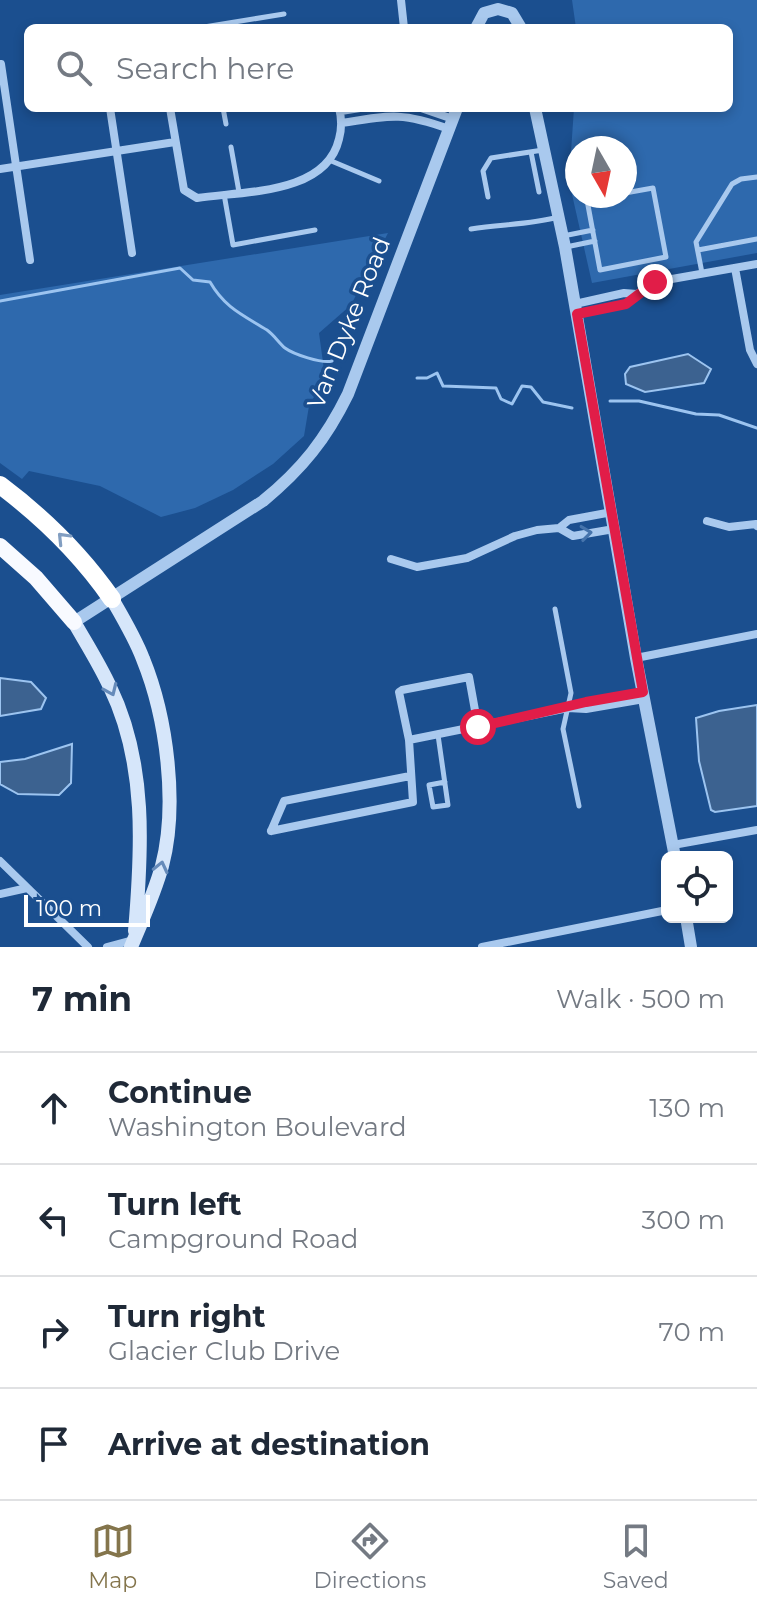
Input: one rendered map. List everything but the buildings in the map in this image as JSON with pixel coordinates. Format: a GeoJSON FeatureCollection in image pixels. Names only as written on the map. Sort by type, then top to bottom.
{"type":"FeatureCollection","features":[{"type":"Feature","properties":{"kind":"highway"},"geometry":{"type":"LineString","coordinates":[[0,485],[57,531],[112,599]]}},
{"type":"Feature","properties":{"kind":"highway"},"geometry":{"type":"LineString","coordinates":[[0,546],[36,578],[74,622]]}},
{"type":"Feature","properties":{"kind":"main road"},"geometry":{"type":"LineString","coordinates":[[112,599],[136,643],[150,679],[162,725],[168,772],[163,862],[149,909],[133,943]]}},
{"type":"Feature","properties":{"kind":"main road"},"geometry":{"type":"LineString","coordinates":[[74,622],[111,688],[136,774],[141,820],[133,943]]}},
{"type":"Feature","properties":{"kind":"street"},"geometry":{"type":"LineString","coordinates":[[401,0],[404,24]]}},
{"type":"Feature","properties":{"kind":"street"},"geometry":{"type":"LineString","coordinates":[[514,0],[519,23]]}},
{"type":"Feature","properties":{"kind":"street"},"geometry":{"type":"LineString","coordinates":[[477,24],[493,5],[506,10],[519,23]]}},
{"type":"Feature","properties":{"kind":"street"},"geometry":{"type":"LineString","coordinates":[[1,64],[30,260]]}},
{"type":"Feature","properties":{"kind":"street"},"geometry":{"type":"LineString","coordinates":[[111,112],[132,253]]}},
{"type":"Feature","properties":{"kind":"street"},"geometry":{"type":"LineString","coordinates":[[171,112],[182,185],[187,194],[197,198],[305,180],[323,168],[338,144],[342,123],[340,112]]}},
{"type":"Feature","properties":{"kind":"street"},"geometry":{"type":"LineString","coordinates":[[433,112],[453,119]]}},
{"type":"Feature","properties":{"kind":"street"},"geometry":{"type":"LineString","coordinates":[[535,112],[538,151],[564,242],[636,658],[674,851],[757,830]]}},
{"type":"Feature","properties":{"kind":"street"},"geometry":{"type":"LineString","coordinates":[[342,123],[396,115],[453,119]]}},
{"type":"Feature","properties":{"kind":"street","name":"Van Dyke Road"},"geometry":{"type":"LineString","coordinates":[[74,622],[263,501],[314,453],[348,394],[453,119]]}},
{"type":"Feature","properties":{"kind":"street"},"geometry":{"type":"LineString","coordinates":[[0,169],[175,142]]}},
{"type":"Feature","properties":{"kind":"street"},"geometry":{"type":"LineString","coordinates":[[576,309],[626,304],[655,282],[757,264]]}},
{"type":"Feature","properties":{"kind":"street"},"geometry":{"type":"LineString","coordinates":[[735,268],[750,350],[757,364]]}},
{"type":"Feature","properties":{"kind":"street"},"geometry":{"type":"LineString","coordinates":[[576,309],[603,298],[624,293],[637,294]]}},
{"type":"Feature","properties":{"kind":"street"},"geometry":{"type":"LineString","coordinates":[[603,298],[605,308]]}},
{"type":"Feature","properties":{"kind":"street"},"geometry":{"type":"LineString","coordinates":[[391,559],[417,567],[467,558],[515,536],[559,528],[569,520],[612,512]]}},
{"type":"Feature","properties":{"kind":"street"},"geometry":{"type":"LineString","coordinates":[[707,521],[729,527],[757,526]]}},
{"type":"Feature","properties":{"kind":"street"},"geometry":{"type":"LineString","coordinates":[[559,528],[573,536],[614,529]]}},
{"type":"Feature","properties":{"kind":"street"},"geometry":{"type":"LineString","coordinates":[[636,658],[757,634]]}},
{"type":"Feature","properties":{"kind":"street"},"geometry":{"type":"LineString","coordinates":[[410,776],[284,801],[271,831],[413,802],[409,740],[399,692],[469,677],[478,727]]}},
{"type":"Feature","properties":{"kind":"street"},"geometry":{"type":"LineString","coordinates":[[409,740],[644,696]]}},
{"type":"Feature","properties":{"kind":"street"},"geometry":{"type":"LineString","coordinates":[[0,861],[88,947]]}},
{"type":"Feature","properties":{"kind":"street"},"geometry":{"type":"LineString","coordinates":[[0,894],[27,888]]}},
{"type":"Feature","properties":{"kind":"street"},"geometry":{"type":"LineString","coordinates":[[482,947],[661,911]]}},
{"type":"Feature","properties":{"kind":"street"},"geometry":{"type":"LineString","coordinates":[[687,923],[691,947]]}},
{"type":"Feature","properties":{"kind":"street"},"geometry":{"type":"LineString","coordinates":[[539,935],[541,947]]}},
{"type":"Feature","properties":{"kind":"street"},"geometry":{"type":"LineString","coordinates":[[107,947],[133,943]]}},
{"type":"Feature","properties":{"kind":"lane"},"geometry":{"type":"LineString","coordinates":[[221,24],[284,14]]}},
{"type":"Feature","properties":{"kind":"lane"},"geometry":{"type":"LineString","coordinates":[[224,112],[226,124]]}},
{"type":"Feature","properties":{"kind":"lane"},"geometry":{"type":"LineString","coordinates":[[231,147],[239,192]]}},
{"type":"Feature","properties":{"kind":"lane"},"geometry":{"type":"LineString","coordinates":[[488,197],[483,171],[488,162],[497,156],[538,151],[539,192]]}},
{"type":"Feature","properties":{"kind":"lane"},"geometry":{"type":"LineString","coordinates":[[329,160],[379,181]]}},
{"type":"Feature","properties":{"kind":"lane"},"geometry":{"type":"LineString","coordinates":[[702,274],[696,242],[732,184],[757,177]]}},
{"type":"Feature","properties":{"kind":"lane"},"geometry":{"type":"LineString","coordinates":[[589,208],[600,270],[666,257],[653,188],[637,191]]}},
{"type":"Feature","properties":{"kind":"lane"},"geometry":{"type":"LineString","coordinates":[[224,193],[233,245],[315,230]]}},
{"type":"Feature","properties":{"kind":"lane"},"geometry":{"type":"LineString","coordinates":[[471,229],[507,223],[524,225],[558,217]]}},
{"type":"Feature","properties":{"kind":"lane"},"geometry":{"type":"LineString","coordinates":[[564,242],[593,230]]}},
{"type":"Feature","properties":{"kind":"lane"},"geometry":{"type":"LineString","coordinates":[[698,250],[757,239]]}},
{"type":"Feature","properties":{"kind":"lane"},"geometry":{"type":"LineString","coordinates":[[564,242],[595,241]]}},
{"type":"Feature","properties":{"kind":"lane"},"geometry":{"type":"LineString","coordinates":[[555,609],[571,693],[563,729],[579,806]]}},
{"type":"Feature","properties":{"kind":"lane"},"geometry":{"type":"LineString","coordinates":[[438,735],[445,782],[448,805],[433,807],[429,785],[445,782]]}},
{"type":"Feature","properties":{"kind":"shaded area"},"geometry":{"type":"Polygon","coordinates":[[[572,0],[757,0],[757,253],[592,283],[575,208],[637,208],[637,136],[572,136],[574,112],[733,112],[733,24],[575,24],[572,0]]]}},
{"type":"Feature","properties":{"kind":"shaded area"},"geometry":{"type":"Polygon","coordinates":[[[388,233],[351,305],[319,333],[325,377],[309,406],[304,436],[273,464],[233,490],[195,508],[161,517],[100,486],[29,471],[22,479],[0,463],[0,295],[388,233]]]}},
{"type":"Feature","properties":{"kind":"shaded area"},"geometry":{"type":"Polygon","coordinates":[[[688,354],[711,369],[704,383],[645,392],[626,384],[625,374],[630,367],[688,354]]]}},
{"type":"Feature","properties":{"kind":"shaded area"},"geometry":{"type":"Polygon","coordinates":[[[0,678],[31,682],[46,698],[41,709],[0,716],[0,678]]]}},
{"type":"Feature","properties":{"kind":"shaded area"},"geometry":{"type":"Polygon","coordinates":[[[757,705],[757,806],[715,812],[711,810],[699,761],[696,718],[757,705]]]}},
{"type":"Feature","properties":{"kind":"shaded area"},"geometry":{"type":"Polygon","coordinates":[[[72,744],[71,783],[59,795],[18,794],[0,784],[0,762],[25,759],[72,744]]]}},
{"type":"Feature","properties":{"kind":"waterway"},"geometry":{"type":"LineString","coordinates":[[0,301],[180,268],[193,280],[210,282],[228,305],[267,330],[289,350],[315,360],[332,361]]}},
{"type":"Feature","properties":{"kind":"waterway"},"geometry":{"type":"LineString","coordinates":[[417,378],[427,378],[437,373],[443,386],[496,388],[501,399],[512,404],[522,386],[531,387],[543,402],[572,408]]}},
{"type":"Feature","properties":{"kind":"waterway"},"geometry":{"type":"LineString","coordinates":[[610,401],[639,401],[696,414],[719,415],[757,428]]}},
{"type":"Feature","properties":{"kind":"route"},"geometry":{"type":"LineString","coordinates":[[478,727],[643,692],[577,314],[626,304],[655,282]]}}]}
